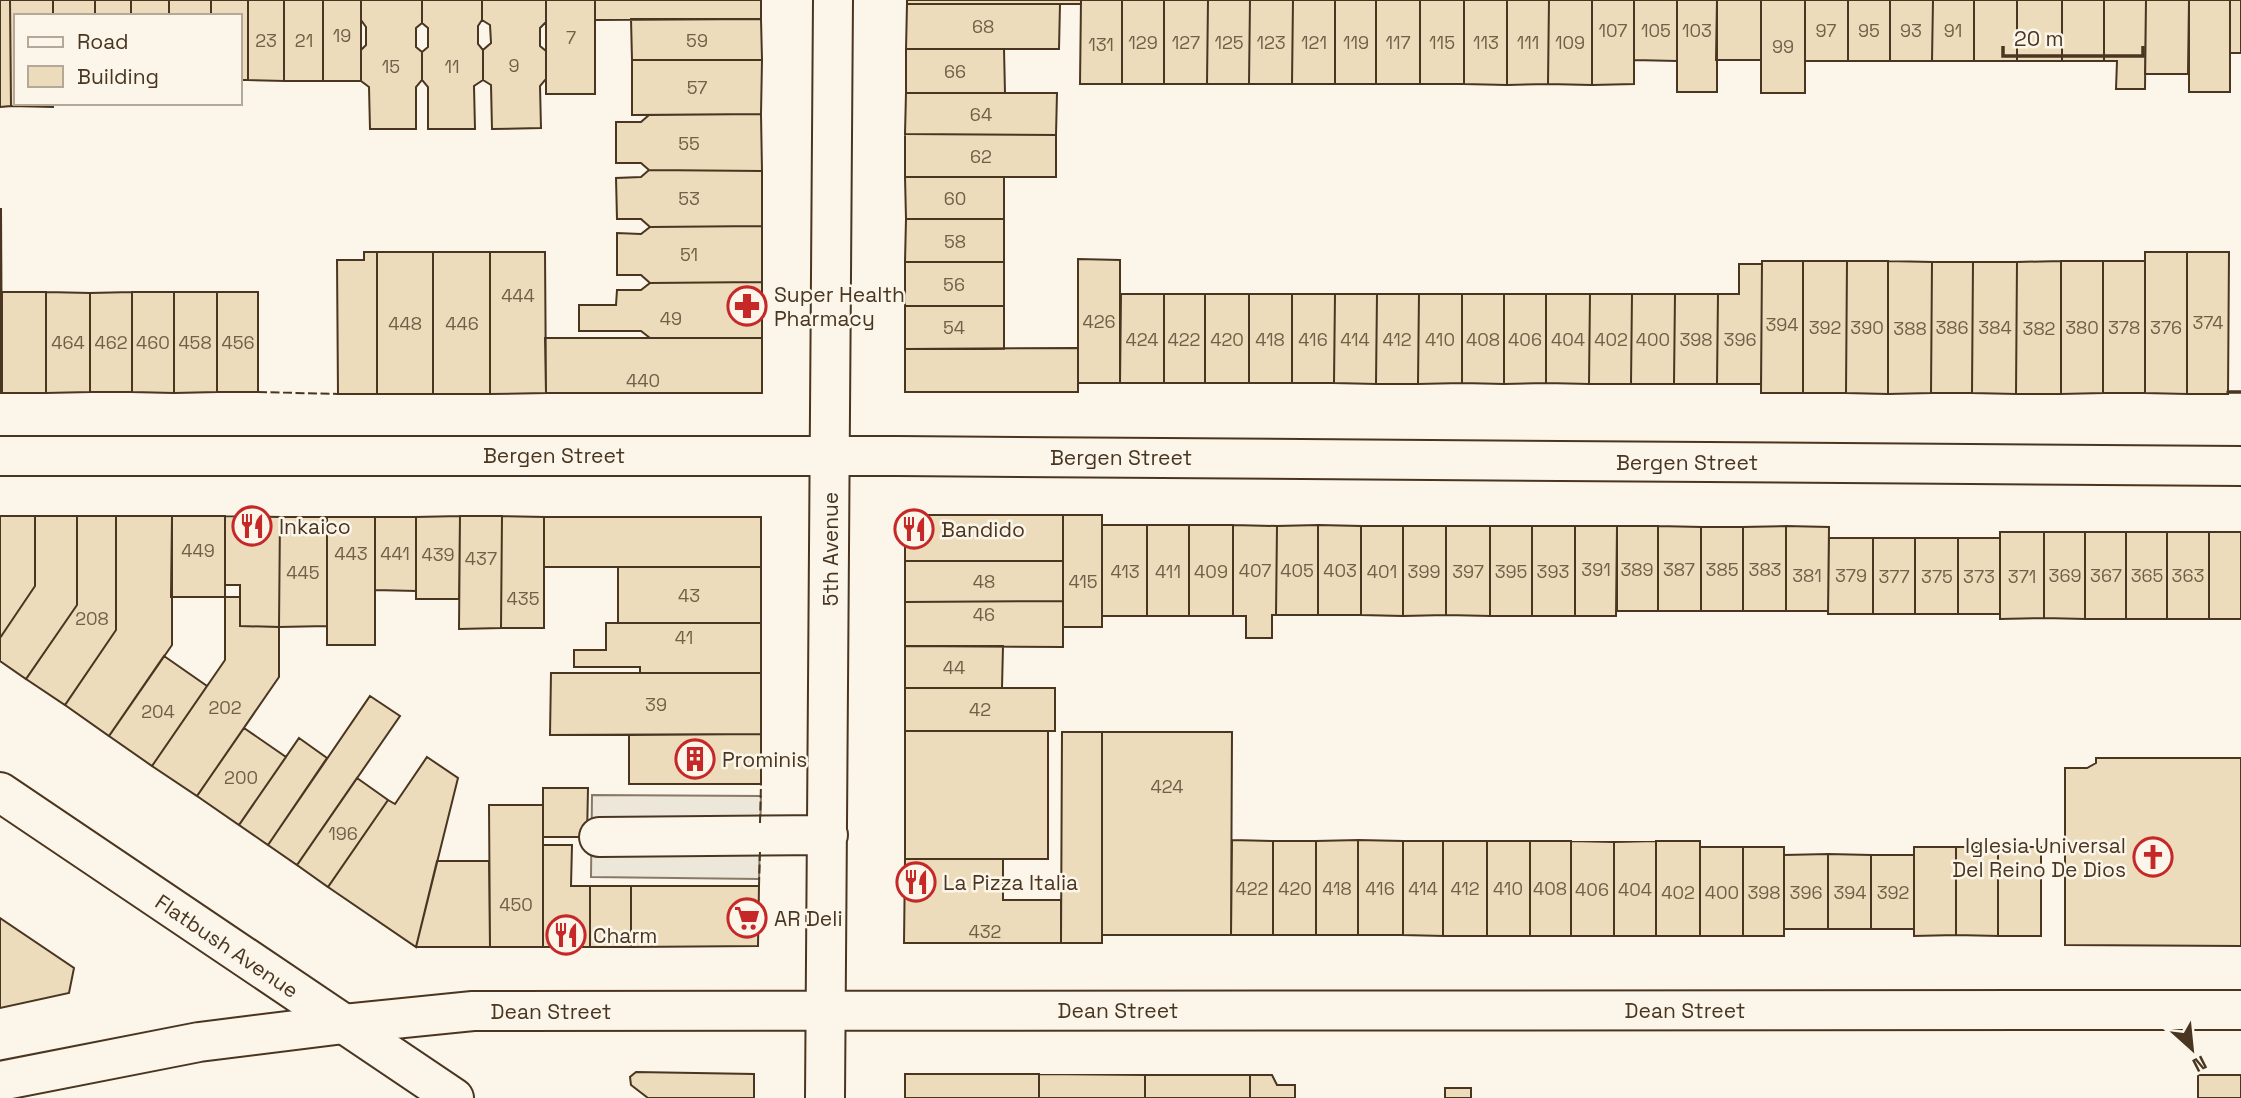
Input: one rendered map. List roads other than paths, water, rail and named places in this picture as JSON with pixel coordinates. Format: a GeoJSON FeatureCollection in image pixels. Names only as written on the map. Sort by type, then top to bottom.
{"type":"FeatureCollection","features":[{"type":"Feature","properties":{"kind":"street","name":"5th Avenue"},"geometry":{"type":"LineString","coordinates":[[825,1098],[833,0]]}},
{"type":"Feature","properties":{"kind":"street","name":"Bergen Street"},"geometry":{"type":"LineString","coordinates":[[0,456],[830,455],[2241,466]]}},
{"type":"Feature","properties":{"kind":"street","name":"Flatbush Avenue"},"geometry":{"type":"LineString","coordinates":[[0,792],[454,1098]]}},
{"type":"Feature","properties":{"kind":"street"},"geometry":{"type":"LineString","coordinates":[[599,837],[828,835]]}},
{"type":"Feature","properties":{"kind":"street","name":"Dean Street"},"geometry":{"type":"LineString","coordinates":[[0,1081],[199,1042],[472,1011],[2241,1010]]}},
{"type":"Feature","properties":{"kind":"place","name":"Super Health Pharmacy"},"geometry":{"type":"Point","coordinates":[747,306]}},
{"type":"Feature","properties":{"kind":"place","name":"Inkaico"},"geometry":{"type":"Point","coordinates":[252,526]}},
{"type":"Feature","properties":{"kind":"place","name":"Bandido"},"geometry":{"type":"Point","coordinates":[914,529]}},
{"type":"Feature","properties":{"kind":"place","name":"Prominis"},"geometry":{"type":"Point","coordinates":[695,759]}},
{"type":"Feature","properties":{"kind":"place","name":"Iglesia Universal Del Reino De Dios"},"geometry":{"type":"Point","coordinates":[2153,857]}},
{"type":"Feature","properties":{"kind":"place","name":"La Pizza Italia"},"geometry":{"type":"Point","coordinates":[916,882]}},
{"type":"Feature","properties":{"kind":"place","name":"AR Deli"},"geometry":{"type":"Point","coordinates":[747,918]}},
{"type":"Feature","properties":{"kind":"place","name":"Charm"},"geometry":{"type":"Point","coordinates":[566,935]}}]}
